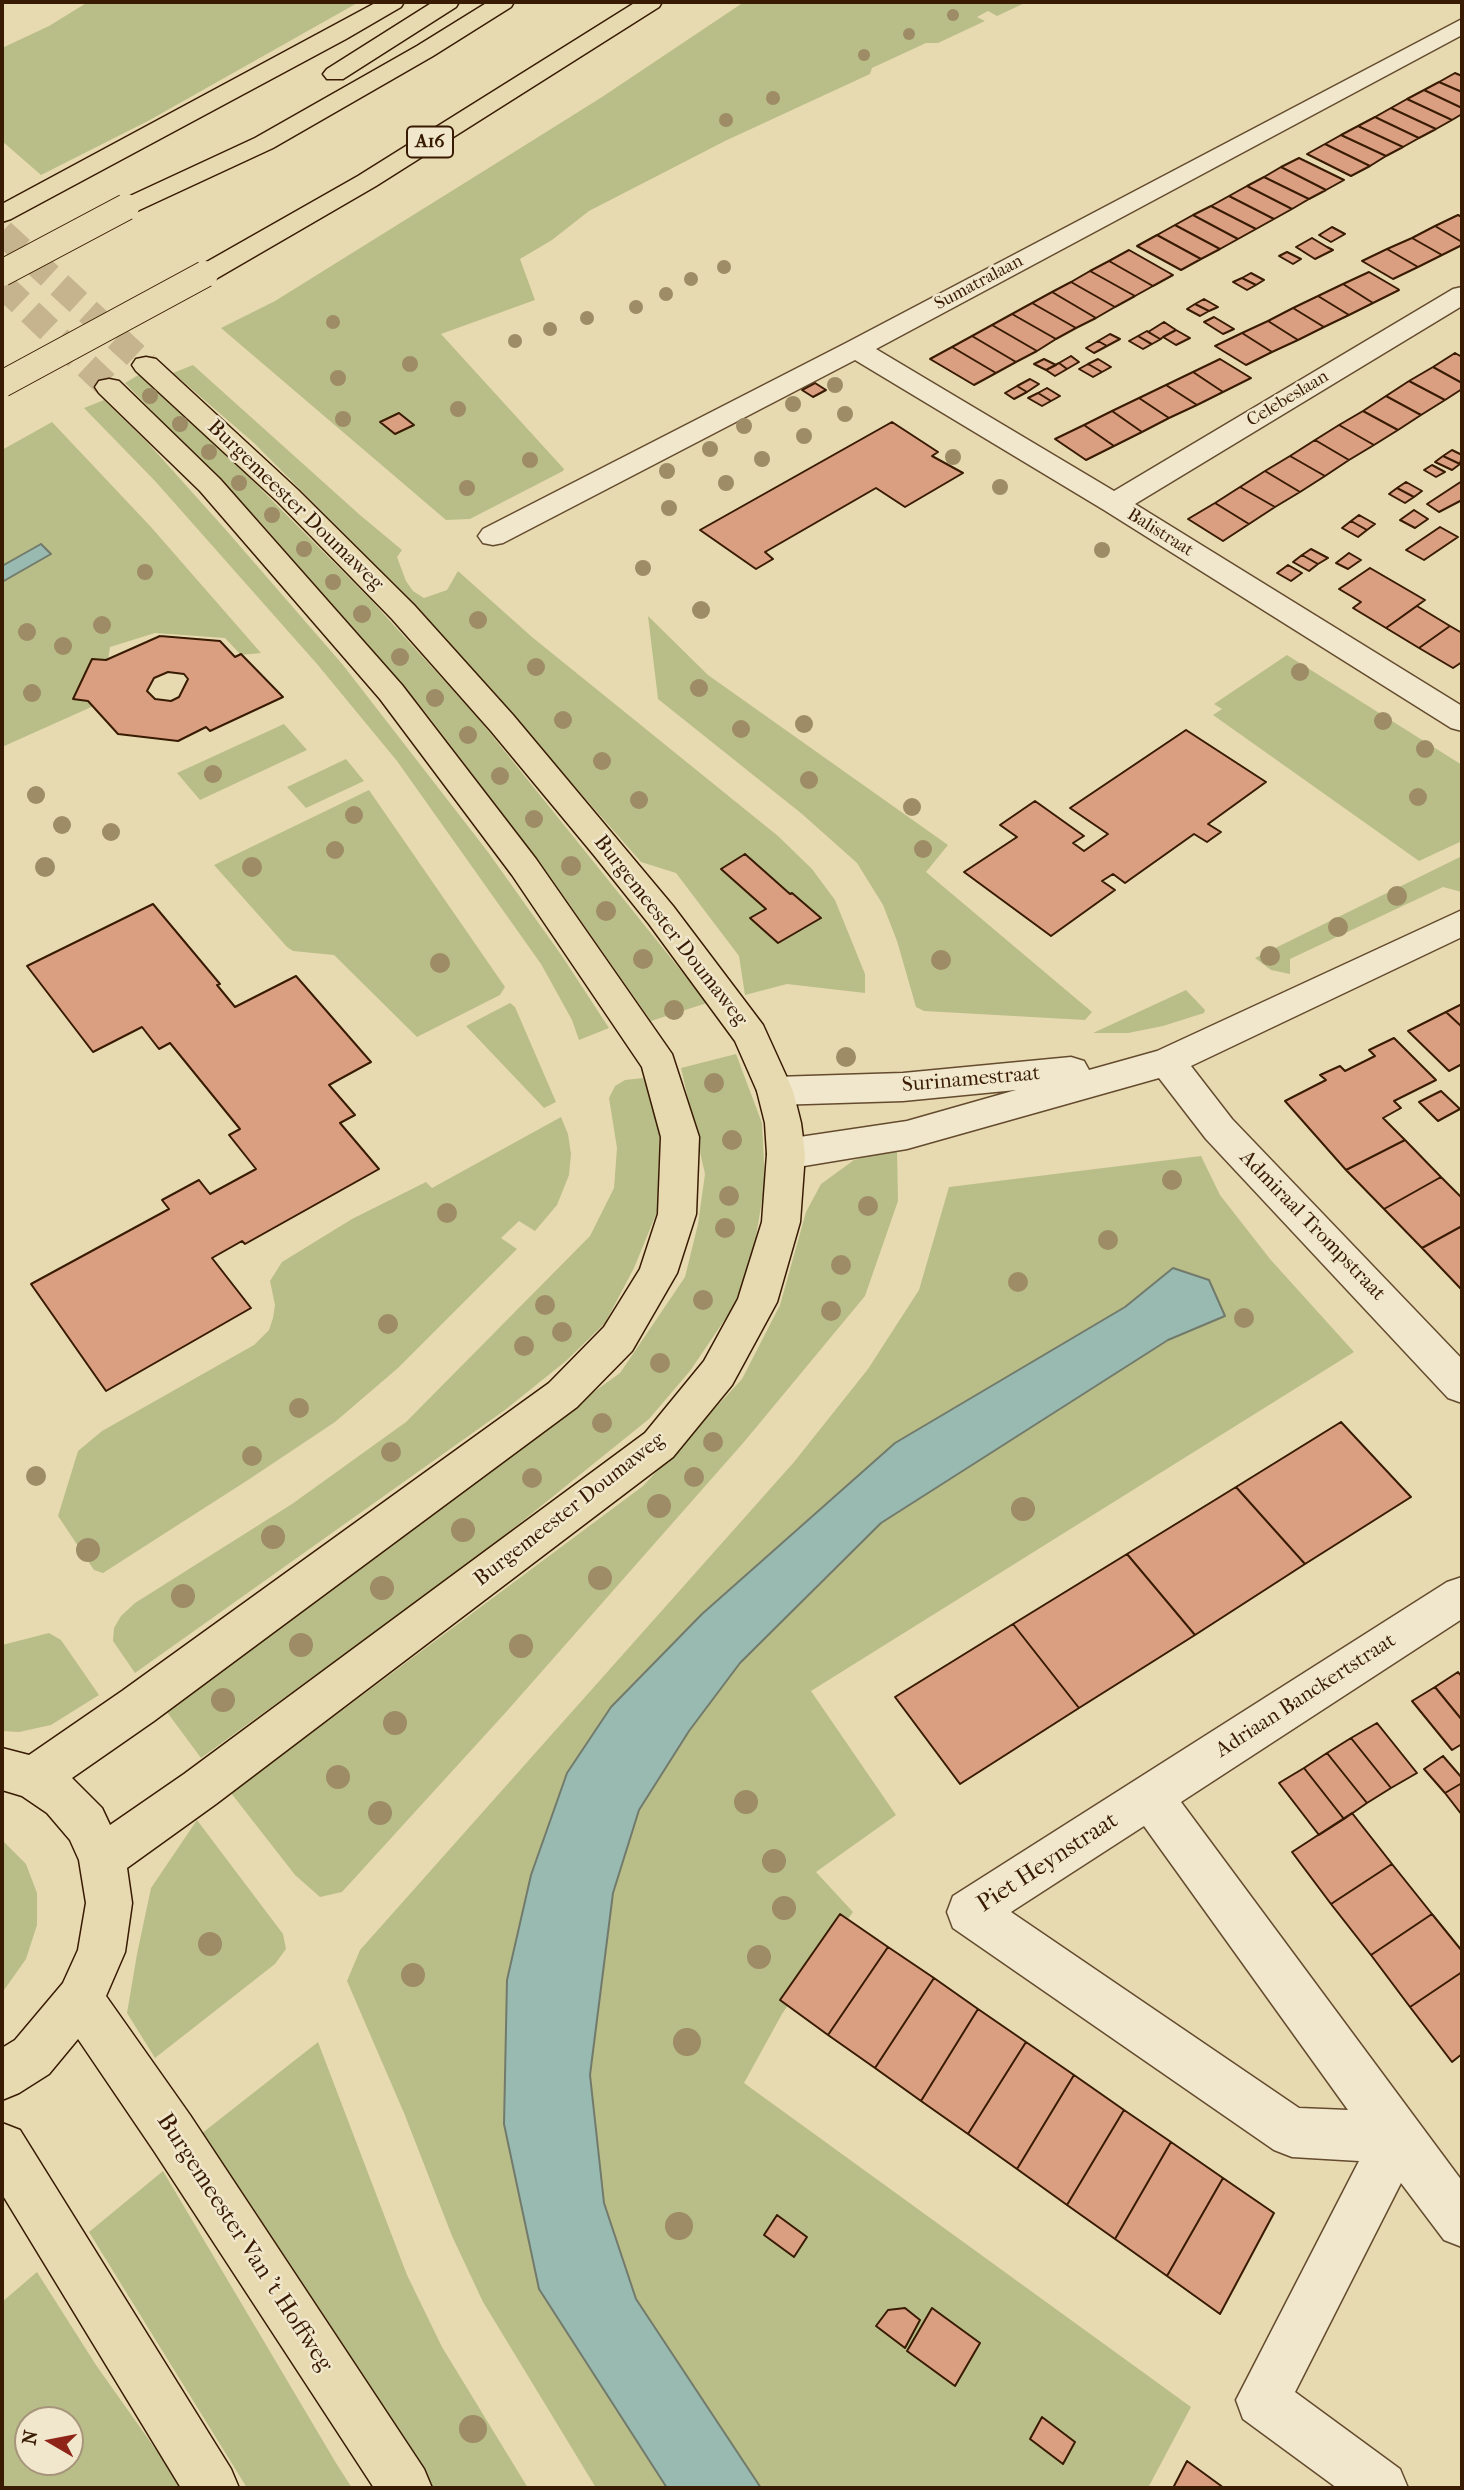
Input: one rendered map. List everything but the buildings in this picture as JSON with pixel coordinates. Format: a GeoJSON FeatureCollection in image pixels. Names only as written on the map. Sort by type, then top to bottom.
{"type":"FeatureCollection","features":[{"type":"Feature","properties":{"kind":"main road"},"geometry":{"type":"LineString","coordinates":[[2,214],[393,2]]}},
{"type":"Feature","properties":{"kind":"main road"},"geometry":{"type":"LineString","coordinates":[[126,207],[448,2]]}},
{"type":"Feature","properties":{"kind":"main road"},"geometry":{"type":"LineString","coordinates":[[2,273],[126,207],[264,144],[425,51],[503,2]]}},
{"type":"Feature","properties":{"kind":"main road","name":"A16"},"geometry":{"type":"LineString","coordinates":[[2,384],[205,274],[378,174],[651,2]]}},
{"type":"Feature","properties":{"kind":"main road","name":"Burgemeester Doumaweg"},"geometry":{"type":"LineString","coordinates":[[102,1858],[200,1789],[659,1445],[718,1373],[757,1302],[781,1222],[786,1154],[783,1123],[775,1091],[750,1035],[661,915],[502,723],[403,612],[298,505],[146,365]]}},
{"type":"Feature","properties":{"kind":"main road","name":"Burgemeester Doumaweg"},"geometry":{"type":"LineString","coordinates":[[18,1774],[138,1706],[564,1395],[618,1339],[658,1273],[677,1214],[680,1137],[659,1063],[606,984],[524,867],[391,692],[210,485],[109,387]]}},
{"type":"Feature","properties":{"kind":"main road"},"geometry":{"type":"LineString","coordinates":[[2,2076],[32,2057],[80,2000],[101,1952],[109,1903],[102,1858],[86,1825],[63,1798],[18,1774]]}},
{"type":"Feature","properties":{"kind":"main road","name":"Burgemeester Van 't Hoffweg"},"geometry":{"type":"LineString","coordinates":[[80,2000],[172,2133],[405,2488]]}},
{"type":"Feature","properties":{"kind":"main road"},"geometry":{"type":"LineString","coordinates":[[2,2148],[212,2488]]}},
{"type":"Feature","properties":{"kind":"street","name":"Sumatralaan"},"geometry":{"type":"LineString","coordinates":[[493,536],[618,474],[856,349],[1462,26]]}},
{"type":"Feature","properties":{"kind":"street","name":"Celebeslaan"},"geometry":{"type":"LineString","coordinates":[[1114,504],[1462,295]]}},
{"type":"Feature","properties":{"kind":"street","name":"Balistraat"},"geometry":{"type":"LineString","coordinates":[[856,349],[1114,504],[1462,720]]}},
{"type":"Feature","properties":{"kind":"street","name":"Surinamestraat"},"geometry":{"type":"LineString","coordinates":[[786,1154],[919,1132],[1167,1062],[1462,922]]}},
{"type":"Feature","properties":{"kind":"street","name":"Surinamestraat"},"geometry":{"type":"LineString","coordinates":[[775,1091],[903,1087],[1167,1062]]}},
{"type":"Feature","properties":{"kind":"street","name":"Admiraal Trompstraat"},"geometry":{"type":"LineString","coordinates":[[1167,1062],[1219,1129],[1462,1386]]}},
{"type":"Feature","properties":{"kind":"street","name":"Adriaan Banckertstraat"},"geometry":{"type":"LineString","coordinates":[[1150,1797],[1462,1596]]}},
{"type":"Feature","properties":{"kind":"street","name":"Piet Heynstraat"},"geometry":{"type":"LineString","coordinates":[[1150,1797],[970,1912],[1292,2132],[1398,2138]]}},
{"type":"Feature","properties":{"kind":"street"},"geometry":{"type":"LineString","coordinates":[[1150,1797],[1462,2222]]}},
{"type":"Feature","properties":{"kind":"street"},"geometry":{"type":"LineString","coordinates":[[1381,2488],[1262,2400],[1398,2138]]}},
{"type":"Feature","properties":{"kind":"green space"},"geometry":{"type":"Polygon","coordinates":[[[88,2],[359,2],[148,121],[41,175],[2,141],[2,48],[49,26],[88,2]]]}},
{"type":"Feature","properties":{"kind":"green space"},"geometry":{"type":"Polygon","coordinates":[[[744,2],[1027,2],[997,16],[988,11],[977,17],[985,21],[938,43],[926,43],[872,68],[870,74],[725,141],[589,211],[552,240],[520,259],[535,300],[441,334],[563,471],[470,519],[446,520],[221,328],[275,301],[487,169],[602,97],[744,2]]]}},
{"type":"Feature","properties":{"kind":"green space"},"geometry":{"type":"Polygon","coordinates":[[[193,365],[402,550],[397,557],[413,591],[424,598],[447,590],[458,571],[532,637],[778,836],[812,869],[835,900],[865,974],[865,993],[787,984],[745,995],[739,956],[676,873],[641,862],[417,607],[254,443],[173,373],[193,365]]]}},
{"type":"Feature","properties":{"kind":"green space"},"geometry":{"type":"Polygon","coordinates":[[[140,374],[242,470],[371,600],[478,718],[707,1003],[651,1021],[549,875],[426,713],[262,524],[125,383],[140,374]]]}},
{"type":"Feature","properties":{"kind":"green space"},"geometry":{"type":"Polygon","coordinates":[[[104,400],[148,443],[343,665],[488,852],[609,1028],[579,1040],[572,1020],[541,964],[397,761],[317,664],[155,481],[84,408],[104,400]]]}},
{"type":"Feature","properties":{"kind":"green space"},"geometry":{"type":"Polygon","coordinates":[[[52,422],[151,527],[261,653],[241,655],[225,638],[155,633],[110,647],[105,678],[107,700],[2,747],[2,582],[21,572],[41,544],[2,566],[2,450],[52,422]]]}},
{"type":"Feature","properties":{"kind":"green space"},"geometry":{"type":"Polygon","coordinates":[[[648,616],[708,675],[948,845],[926,872],[1092,1012],[1085,1020],[924,1011],[916,1007],[897,941],[883,905],[857,863],[802,814],[658,699],[648,616]]]}},
{"type":"Feature","properties":{"kind":"green space"},"geometry":{"type":"Polygon","coordinates":[[[1287,655],[1462,765],[1462,841],[1419,861],[1213,715],[1222,709],[1214,704],[1287,655]]]}},
{"type":"Feature","properties":{"kind":"green space"},"geometry":{"type":"Polygon","coordinates":[[[284,724],[307,750],[200,800],[177,773],[284,724]]]}},
{"type":"Feature","properties":{"kind":"green space"},"geometry":{"type":"Polygon","coordinates":[[[346,759],[364,781],[306,808],[287,787],[346,759]]]}},
{"type":"Feature","properties":{"kind":"green space"},"geometry":{"type":"Polygon","coordinates":[[[369,790],[505,987],[500,995],[417,1037],[334,955],[293,951],[287,947],[214,865],[369,790]]]}},
{"type":"Feature","properties":{"kind":"green space"},"geometry":{"type":"Polygon","coordinates":[[[1462,856],[1462,892],[1443,887],[1290,959],[1290,974],[1271,970],[1255,958],[1462,856]]]}},
{"type":"Feature","properties":{"kind":"green space"},"geometry":{"type":"Polygon","coordinates":[[[1186,990],[1205,1010],[1204,1013],[1163,1026],[1128,1033],[1093,1033],[1186,990]]]}},
{"type":"Feature","properties":{"kind":"green space"},"geometry":{"type":"Polygon","coordinates":[[[510,1003],[515,1007],[556,1102],[544,1108],[466,1026],[510,1003]]]}},
{"type":"Feature","properties":{"kind":"green space"},"geometry":{"type":"Polygon","coordinates":[[[736,1054],[762,1123],[765,1182],[753,1255],[734,1306],[690,1371],[649,1419],[473,1561],[201,1758],[161,1704],[620,1373],[685,1277],[698,1224],[705,1174],[681,1068],[736,1054]]]}},
{"type":"Feature","properties":{"kind":"green space"},"geometry":{"type":"Polygon","coordinates":[[[643,1078],[660,1124],[657,1212],[634,1268],[605,1323],[566,1361],[505,1410],[135,1673],[113,1641],[114,1628],[121,1616],[135,1603],[292,1504],[406,1422],[590,1236],[614,1188],[617,1148],[609,1098],[615,1086],[625,1080],[643,1078]]]}},
{"type":"Feature","properties":{"kind":"green space"},"geometry":{"type":"Polygon","coordinates":[[[561,1117],[568,1134],[571,1154],[569,1175],[557,1205],[535,1231],[519,1221],[501,1238],[517,1249],[398,1368],[335,1422],[248,1480],[103,1573],[94,1570],[58,1516],[78,1451],[102,1431],[254,1345],[269,1330],[275,1305],[270,1281],[282,1262],[352,1219],[426,1182],[432,1188],[561,1117]]]}},
{"type":"Feature","properties":{"kind":"green space"},"geometry":{"type":"Polygon","coordinates":[[[897,1149],[898,1201],[865,1296],[744,1442],[507,1711],[342,1892],[320,1897],[295,1875],[231,1793],[643,1486],[742,1379],[780,1305],[806,1212],[821,1184],[854,1160],[897,1149]]]}},
{"type":"Feature","properties":{"kind":"green space"},"geometry":{"type":"Polygon","coordinates":[[[1201,1156],[1220,1195],[1270,1259],[1354,1352],[811,1691],[896,1815],[816,1872],[853,1912],[782,2014],[744,2083],[1191,2407],[1148,2488],[761,2488],[636,2299],[604,2203],[590,2075],[613,1893],[639,1810],[689,1731],[740,1663],[881,1523],[1169,1340],[1224,1316],[1209,1280],[1173,1268],[1125,1307],[895,1443],[702,1614],[567,1773],[531,1875],[507,1980],[539,2289],[667,2488],[596,2488],[483,2302],[452,2236],[404,2113],[347,1981],[360,1950],[794,1462],[868,1369],[919,1290],[949,1187],[1201,1156]]]}},
{"type":"Feature","properties":{"kind":"green space"},"geometry":{"type":"Polygon","coordinates":[[[49,1633],[61,1640],[99,1695],[51,1725],[19,1732],[2,1731],[2,1645],[49,1633]]]}},
{"type":"Feature","properties":{"kind":"green space"},"geometry":{"type":"Polygon","coordinates":[[[197,1820],[283,1934],[286,1949],[275,1964],[155,2058],[127,2013],[137,1954],[151,1888],[197,1820]]]}},
{"type":"Feature","properties":{"kind":"green space"},"geometry":{"type":"Polygon","coordinates":[[[2,1840],[26,1864],[37,1893],[37,1925],[26,1959],[2,1993],[2,1840]]]}},
{"type":"Feature","properties":{"kind":"green space"},"geometry":{"type":"Polygon","coordinates":[[[318,2042],[407,2275],[442,2347],[528,2488],[431,2488],[201,2134],[318,2042]]]}},
{"type":"Feature","properties":{"kind":"green space"},"geometry":{"type":"Polygon","coordinates":[[[163,2171],[352,2488],[247,2488],[89,2232],[163,2171]]]}},
{"type":"Feature","properties":{"kind":"green space"},"geometry":{"type":"Polygon","coordinates":[[[37,2272],[96,2365],[183,2488],[2,2488],[2,2302],[37,2272]]]}},
{"type":"Feature","properties":{"kind":"water"},"geometry":{"type":"Polygon","coordinates":[[[41,544],[51,554],[2,582],[2,566],[41,544]]]}},
{"type":"Feature","properties":{"kind":"water"},"geometry":{"type":"Polygon","coordinates":[[[1173,1268],[1209,1280],[1225,1316],[1168,1340],[881,1523],[740,1663],[689,1731],[639,1810],[613,1893],[590,2075],[604,2203],[636,2299],[761,2488],[667,2488],[539,2289],[504,2124],[507,1980],[531,1875],[567,1773],[611,1707],[702,1614],[895,1443],[1125,1307],[1173,1268]]]}},
{"type":"Feature","properties":{"kind":"tunnel"},"geometry":{"type":"LineString","coordinates":[[2,232],[146,365]]}},
{"type":"Feature","properties":{"kind":"tunnel"},"geometry":{"type":"LineString","coordinates":[[2,285],[109,387]]}}]}
